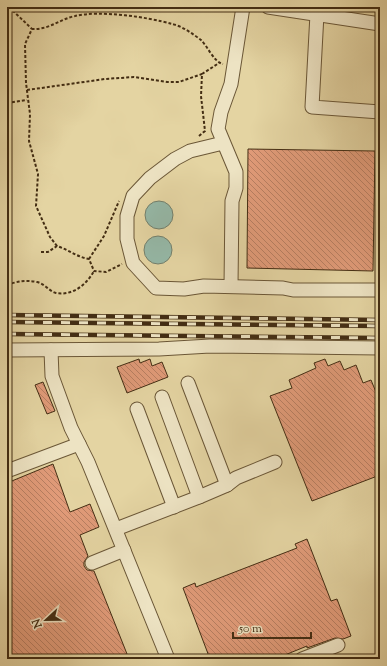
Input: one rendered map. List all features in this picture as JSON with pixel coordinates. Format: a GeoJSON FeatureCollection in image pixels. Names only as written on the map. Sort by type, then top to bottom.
{"type":"FeatureCollection","features":[{"type":"Feature","properties":{"kind":"lane"},"geometry":{"type":"LineString","coordinates":[[231,286],[232,201],[236,188],[236,172],[218,129],[221,112],[232,84],[243,7]]}},
{"type":"Feature","properties":{"kind":"lane"},"geometry":{"type":"LineString","coordinates":[[268,7],[380,24]]}},
{"type":"Feature","properties":{"kind":"lane"},"geometry":{"type":"LineString","coordinates":[[317,14],[312,107],[380,112]]}},
{"type":"Feature","properties":{"kind":"lane"},"geometry":{"type":"LineString","coordinates":[[223,143],[190,151],[175,159],[150,178],[133,196],[127,216],[127,239],[133,263],[156,288],[184,289],[204,286],[231,286],[283,288],[293,290],[380,290]]}},
{"type":"Feature","properties":{"kind":"lane"},"geometry":{"type":"LineString","coordinates":[[7,350],[210,346],[380,348]]}},
{"type":"Feature","properties":{"kind":"lane"},"geometry":{"type":"LineString","coordinates":[[51,350],[52,376],[71,428],[116,529],[168,659]]}},
{"type":"Feature","properties":{"kind":"lane"},"geometry":{"type":"LineString","coordinates":[[188,383],[227,485]]}},
{"type":"Feature","properties":{"kind":"lane"},"geometry":{"type":"LineString","coordinates":[[162,397],[199,497]]}},
{"type":"Feature","properties":{"kind":"lane"},"geometry":{"type":"LineString","coordinates":[[137,409],[174,507]]}},
{"type":"Feature","properties":{"kind":"lane"},"geometry":{"type":"LineString","coordinates":[[7,471],[79,444]]}},
{"type":"Feature","properties":{"kind":"lane"},"geometry":{"type":"LineString","coordinates":[[116,529],[199,497],[227,485],[236,478],[275,462]]}},
{"type":"Feature","properties":{"kind":"lane"},"geometry":{"type":"LineString","coordinates":[[92,563],[124,550]]}},
{"type":"Feature","properties":{"kind":"lane"},"geometry":{"type":"LineString","coordinates":[[302,659],[338,645]]}},
{"type":"Feature","properties":{"kind":"path"},"geometry":{"type":"LineString","coordinates":[[9,7],[32,29],[43,29],[76,16],[104,14],[131,16],[173,24],[186,30],[201,40],[219,63],[234,65]]}},
{"type":"Feature","properties":{"kind":"path"},"geometry":{"type":"LineString","coordinates":[[32,29],[25,44],[27,90],[30,114],[29,141],[38,174],[36,206],[50,237],[57,246],[70,250],[80,257],[89,259],[94,271]]}},
{"type":"Feature","properties":{"kind":"path"},"geometry":{"type":"LineString","coordinates":[[27,90],[105,78],[134,76],[167,82],[179,82],[202,74]]}},
{"type":"Feature","properties":{"kind":"path"},"geometry":{"type":"LineString","coordinates":[[7,103],[28,100]]}},
{"type":"Feature","properties":{"kind":"path"},"geometry":{"type":"LineString","coordinates":[[41,252],[48,252],[57,246]]}},
{"type":"Feature","properties":{"kind":"path"},"geometry":{"type":"LineString","coordinates":[[94,271],[106,272],[119,265],[133,263]]}},
{"type":"Feature","properties":{"kind":"path"},"geometry":{"type":"LineString","coordinates":[[7,285],[22,280],[42,284],[56,292],[70,292],[86,284],[94,271]]}},
{"type":"Feature","properties":{"kind":"shaded area"},"geometry":{"type":"Polygon","coordinates":[[[159,201],[169,205],[173,215],[169,225],[159,229],[149,225],[145,215],[149,205],[159,201]]]}},
{"type":"Feature","properties":{"kind":"shaded area"},"geometry":{"type":"Polygon","coordinates":[[[158,236],[168,240],[172,250],[168,260],[158,264],[148,260],[144,250],[148,240],[158,236]]]}},
{"type":"Feature","properties":{"kind":"building"},"geometry":{"type":"Polygon","coordinates":[[[248,149],[375,151],[373,271],[247,268],[248,149]]]}},
{"type":"Feature","properties":{"kind":"building"},"geometry":{"type":"Polygon","coordinates":[[[139,359],[140,363],[150,359],[152,366],[162,362],[168,377],[127,393],[117,367],[139,359]]]}},
{"type":"Feature","properties":{"kind":"building"},"geometry":{"type":"Polygon","coordinates":[[[325,359],[328,366],[340,361],[344,370],[356,365],[363,383],[371,380],[378,397],[380,397],[380,475],[312,501],[270,396],[292,388],[289,380],[316,368],[314,363],[325,359]]]}},
{"type":"Feature","properties":{"kind":"building"},"geometry":{"type":"Polygon","coordinates":[[[43,382],[55,411],[47,414],[35,385],[43,382]]]}},
{"type":"Feature","properties":{"kind":"building"},"geometry":{"type":"Polygon","coordinates":[[[53,464],[70,512],[90,504],[99,527],[80,535],[88,556],[84,562],[84,566],[87,570],[94,571],[129,659],[10,659],[7,651],[7,483],[53,464]]]}},
{"type":"Feature","properties":{"kind":"building"},"geometry":{"type":"Polygon","coordinates":[[[307,539],[331,601],[337,599],[351,636],[343,639],[335,638],[307,648],[307,646],[280,657],[281,659],[210,659],[183,588],[195,583],[196,587],[297,548],[295,544],[307,539]]]}},
{"type":"Feature","properties":{"kind":"railway"},"geometry":{"type":"LineString","coordinates":[[7,315],[380,320]]}},
{"type":"Feature","properties":{"kind":"railway"},"geometry":{"type":"LineString","coordinates":[[7,322],[380,326]]}},
{"type":"Feature","properties":{"kind":"railway"},"geometry":{"type":"LineString","coordinates":[[7,334],[380,338]]}}]}
